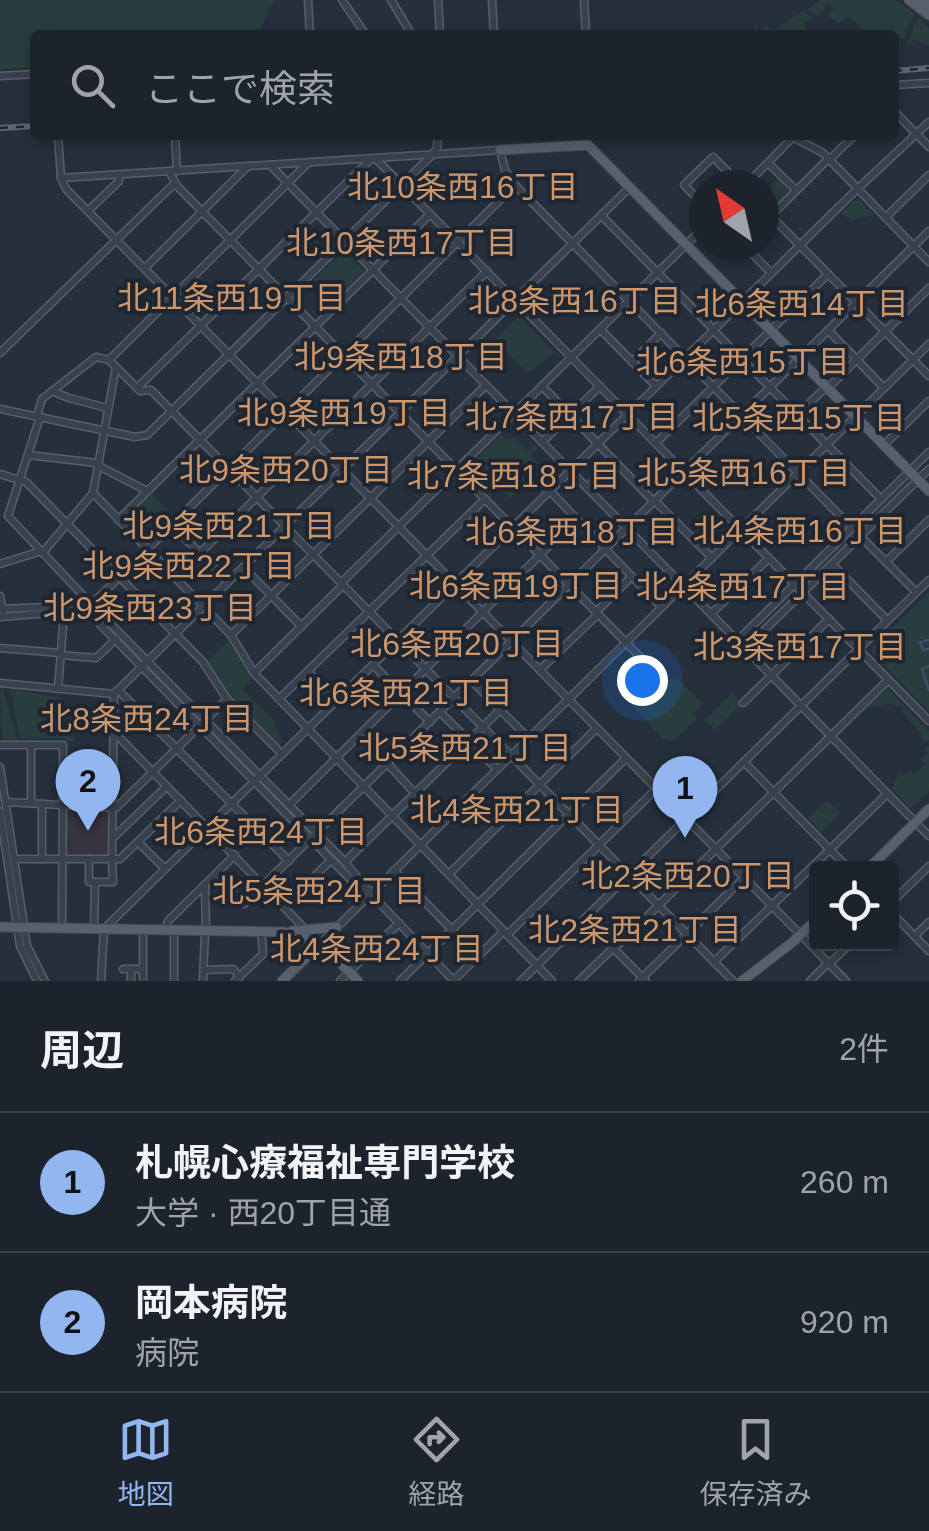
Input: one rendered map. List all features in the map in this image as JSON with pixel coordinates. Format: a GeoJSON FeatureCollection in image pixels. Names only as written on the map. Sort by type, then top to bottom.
{"type":"FeatureCollection","features":[{"type":"Feature","properties":{"kind":"main road"},"geometry":{"type":"LineString","coordinates":[[909,0],[929,15]]}},
{"type":"Feature","properties":{"kind":"main road"},"geometry":{"type":"LineString","coordinates":[[922,0],[929,6]]}},
{"type":"Feature","properties":{"kind":"main road"},"geometry":{"type":"LineString","coordinates":[[500,150],[588,140],[929,492]]}},
{"type":"Feature","properties":{"kind":"main road"},"geometry":{"type":"LineString","coordinates":[[876,861],[929,809]]}},
{"type":"Feature","properties":{"kind":"main road"},"geometry":{"type":"LineString","coordinates":[[0,927],[284,932],[337,927]]}},
{"type":"Feature","properties":{"kind":"main road"},"geometry":{"type":"LineString","coordinates":[[743,981],[809,927]]}},
{"type":"Feature","properties":{"kind":"main road"},"geometry":{"type":"LineString","coordinates":[[284,932],[320,943],[358,981]]}},
{"type":"Feature","properties":{"kind":"main road"},"geometry":{"type":"LineString","coordinates":[[282,981],[320,943]]}},
{"type":"Feature","properties":{"kind":"street"},"geometry":{"type":"LineString","coordinates":[[308,0],[310,30]]}},
{"type":"Feature","properties":{"kind":"street"},"geometry":{"type":"LineString","coordinates":[[342,0],[363,30]]}},
{"type":"Feature","properties":{"kind":"street"},"geometry":{"type":"LineString","coordinates":[[391,0],[409,30]]}},
{"type":"Feature","properties":{"kind":"street"},"geometry":{"type":"LineString","coordinates":[[438,0],[440,30]]}},
{"type":"Feature","properties":{"kind":"street"},"geometry":{"type":"LineString","coordinates":[[492,0],[494,30]]}},
{"type":"Feature","properties":{"kind":"street"},"geometry":{"type":"LineString","coordinates":[[584,0],[586,30]]}},
{"type":"Feature","properties":{"kind":"street"},"geometry":{"type":"LineString","coordinates":[[0,76],[30,74]]}},
{"type":"Feature","properties":{"kind":"street"},"geometry":{"type":"LineString","coordinates":[[899,85],[929,83]]}},
{"type":"Feature","properties":{"kind":"street"},"geometry":{"type":"LineString","coordinates":[[899,116],[929,146]]}},
{"type":"Feature","properties":{"kind":"street"},"geometry":{"type":"LineString","coordinates":[[99,929],[165,870],[929,122]]}},
{"type":"Feature","properties":{"kind":"street"},"geometry":{"type":"LineString","coordinates":[[58,140],[61,178],[88,211],[846,981]]}},
{"type":"Feature","properties":{"kind":"street"},"geometry":{"type":"LineString","coordinates":[[175,140],[174,182],[654,671]]}},
{"type":"Feature","properties":{"kind":"street"},"geometry":{"type":"LineString","coordinates":[[0,409],[143,436],[432,155],[438,140]]}},
{"type":"Feature","properties":{"kind":"street"},"geometry":{"type":"LineString","coordinates":[[760,170],[788,140]]}},
{"type":"Feature","properties":{"kind":"street"},"geometry":{"type":"LineString","coordinates":[[800,140],[829,159],[929,262]]}},
{"type":"Feature","properties":{"kind":"street"},"geometry":{"type":"LineString","coordinates":[[779,208],[850,140]]}},
{"type":"Feature","properties":{"kind":"street"},"geometry":{"type":"LineString","coordinates":[[61,178],[500,150],[505,170],[515,185],[852,528]]}},
{"type":"Feature","properties":{"kind":"street"},"geometry":{"type":"LineString","coordinates":[[700,170],[713,157],[727,170]]}},
{"type":"Feature","properties":{"kind":"street"},"geometry":{"type":"LineString","coordinates":[[373,159],[929,721]]}},
{"type":"Feature","properties":{"kind":"street"},"geometry":{"type":"LineString","coordinates":[[138,388],[373,159]]}},
{"type":"Feature","properties":{"kind":"street"},"geometry":{"type":"LineString","coordinates":[[109,360],[309,163]]}},
{"type":"Feature","properties":{"kind":"street"},"geometry":{"type":"LineString","coordinates":[[768,163],[796,190]]}},
{"type":"Feature","properties":{"kind":"street"},"geometry":{"type":"LineString","coordinates":[[270,165],[929,836]]}},
{"type":"Feature","properties":{"kind":"street"},"geometry":{"type":"LineString","coordinates":[[144,268],[248,166]]}},
{"type":"Feature","properties":{"kind":"street"},"geometry":{"type":"LineString","coordinates":[[88,211],[118,181],[118,175]]}},
{"type":"Feature","properties":{"kind":"street"},"geometry":{"type":"LineString","coordinates":[[886,218],[929,175]]}},
{"type":"Feature","properties":{"kind":"street"},"geometry":{"type":"LineString","coordinates":[[0,353],[174,182]]}},
{"type":"Feature","properties":{"kind":"street"},"geometry":{"type":"LineString","coordinates":[[2,613],[64,613],[89,608],[515,185]]}},
{"type":"Feature","properties":{"kind":"street"},"geometry":{"type":"LineString","coordinates":[[89,859],[90,882],[113,882],[116,692],[630,187]]}},
{"type":"Feature","properties":{"kind":"street"},"geometry":{"type":"LineString","coordinates":[[118,520],[430,214]]}},
{"type":"Feature","properties":{"kind":"street"},"geometry":{"type":"LineString","coordinates":[[601,215],[881,500]]}},
{"type":"Feature","properties":{"kind":"street"},"geometry":{"type":"LineString","coordinates":[[779,224],[929,376]]}},
{"type":"Feature","properties":{"kind":"street"},"geometry":{"type":"LineString","coordinates":[[216,875],[244,904],[929,232]]}},
{"type":"Feature","properties":{"kind":"street"},"geometry":{"type":"LineString","coordinates":[[254,673],[689,241]]}},
{"type":"Feature","properties":{"kind":"street"},"geometry":{"type":"LineString","coordinates":[[759,260],[772,273]]}},
{"type":"Feature","properties":{"kind":"street"},"geometry":{"type":"LineString","coordinates":[[200,554],[486,271]]}},
{"type":"Feature","properties":{"kind":"street"},"geometry":{"type":"LineString","coordinates":[[656,443],[828,274]]}},
{"type":"Feature","properties":{"kind":"street"},"geometry":{"type":"LineString","coordinates":[[797,415],[929,288]]}},
{"type":"Feature","properties":{"kind":"street"},"geometry":{"type":"LineString","coordinates":[[600,329],[656,386]]}},
{"type":"Feature","properties":{"kind":"street"},"geometry":{"type":"LineString","coordinates":[[828,330],[884,388]]}},
{"type":"Feature","properties":{"kind":"street"},"geometry":{"type":"LineString","coordinates":[[632,362],[661,333]]}},
{"type":"Feature","properties":{"kind":"street"},"geometry":{"type":"LineString","coordinates":[[320,943],[929,344]]}},
{"type":"Feature","properties":{"kind":"street"},"geometry":{"type":"LineString","coordinates":[[656,788],[599,845],[506,933],[452,980],[345,862],[257,779],[89,608],[42,552],[4,518],[28,455],[42,399],[90,359],[109,360],[140,391],[150,390],[200,439],[511,756],[569,814],[599,845],[733,981]]}},
{"type":"Feature","properties":{"kind":"street"},"geometry":{"type":"LineString","coordinates":[[0,564],[42,552],[93,493],[116,366]]}},
{"type":"Feature","properties":{"kind":"street"},"geometry":{"type":"LineString","coordinates":[[231,634],[486,385]]}},
{"type":"Feature","properties":{"kind":"street"},"geometry":{"type":"LineString","coordinates":[[542,386],[712,558]]}},
{"type":"Feature","properties":{"kind":"street"},"geometry":{"type":"LineString","coordinates":[[542,442],[600,386]]}},
{"type":"Feature","properties":{"kind":"street"},"geometry":{"type":"LineString","coordinates":[[52,390],[106,408]]}},
{"type":"Feature","properties":{"kind":"street"},"geometry":{"type":"LineString","coordinates":[[884,445],[929,401]]}},
{"type":"Feature","properties":{"kind":"street"},"geometry":{"type":"LineString","coordinates":[[737,640],[929,452]]}},
{"type":"Feature","properties":{"kind":"street"},"geometry":{"type":"LineString","coordinates":[[28,455],[97,464],[148,491]]}},
{"type":"Feature","properties":{"kind":"street"},"geometry":{"type":"LineString","coordinates":[[587,488],[614,460]]}},
{"type":"Feature","properties":{"kind":"street"},"geometry":{"type":"LineString","coordinates":[[746,649],[929,469]]}},
{"type":"Feature","properties":{"kind":"street"},"geometry":{"type":"LineString","coordinates":[[0,474],[20,479],[67,524],[202,662],[227,699],[282,754]]}},
{"type":"Feature","properties":{"kind":"street"},"geometry":{"type":"LineString","coordinates":[[550,491],[661,608]]}},
{"type":"Feature","properties":{"kind":"street"},"geometry":{"type":"LineString","coordinates":[[93,493],[231,634],[254,673],[552,981]]}},
{"type":"Feature","properties":{"kind":"street"},"geometry":{"type":"LineString","coordinates":[[280,699],[484,499]]}},
{"type":"Feature","properties":{"kind":"street"},"geometry":{"type":"LineString","coordinates":[[288,805],[576,519]]}},
{"type":"Feature","properties":{"kind":"street"},"geometry":{"type":"LineString","coordinates":[[886,562],[929,520]]}},
{"type":"Feature","properties":{"kind":"street"},"geometry":{"type":"LineString","coordinates":[[172,526],[228,582]]}},
{"type":"Feature","properties":{"kind":"street"},"geometry":{"type":"LineString","coordinates":[[860,536],[916,592]]}},
{"type":"Feature","properties":{"kind":"street"},"geometry":{"type":"LineString","coordinates":[[711,614],[769,558]]}},
{"type":"Feature","properties":{"kind":"street"},"geometry":{"type":"LineString","coordinates":[[832,564],[887,621]]}},
{"type":"Feature","properties":{"kind":"street"},"geometry":{"type":"LineString","coordinates":[[243,567],[302,626]]}},
{"type":"Feature","properties":{"kind":"street"},"geometry":{"type":"LineString","coordinates":[[540,670],[631,577]]}},
{"type":"Feature","properties":{"kind":"street"},"geometry":{"type":"LineString","coordinates":[[521,981],[929,580]]}},
{"type":"Feature","properties":{"kind":"street"},"geometry":{"type":"LineString","coordinates":[[0,596],[2,613]]}},
{"type":"Feature","properties":{"kind":"street"},"geometry":{"type":"LineString","coordinates":[[2,613],[89,608]]}},
{"type":"Feature","properties":{"kind":"street"},"geometry":{"type":"LineString","coordinates":[[58,688],[64,613]]}},
{"type":"Feature","properties":{"kind":"street"},"geometry":{"type":"LineString","coordinates":[[743,703],[828,619]]}},
{"type":"Feature","properties":{"kind":"street"},"geometry":{"type":"LineString","coordinates":[[0,648],[96,658],[117,637]]}},
{"type":"Feature","properties":{"kind":"street"},"geometry":{"type":"LineString","coordinates":[[373,664],[430,722]]}},
{"type":"Feature","properties":{"kind":"street"},"geometry":{"type":"LineString","coordinates":[[308,672],[336,702]]}},
{"type":"Feature","properties":{"kind":"street"},"geometry":{"type":"LineString","coordinates":[[579,981],[888,680]]}},
{"type":"Feature","properties":{"kind":"street"},"geometry":{"type":"LineString","coordinates":[[472,681],[528,738]]}},
{"type":"Feature","properties":{"kind":"street"},"geometry":{"type":"LineString","coordinates":[[0,684],[116,692],[289,861]]}},
{"type":"Feature","properties":{"kind":"street"},"geometry":{"type":"LineString","coordinates":[[6,802],[113,809],[227,699]]}},
{"type":"Feature","properties":{"kind":"street"},"geometry":{"type":"LineString","coordinates":[[345,862],[500,710]]}},
{"type":"Feature","properties":{"kind":"street"},"geometry":{"type":"LineString","coordinates":[[440,712],[497,769]]}},
{"type":"Feature","properties":{"kind":"street"},"geometry":{"type":"LineString","coordinates":[[448,874],[596,728]]}},
{"type":"Feature","properties":{"kind":"street"},"geometry":{"type":"LineString","coordinates":[[113,731],[305,929]]}},
{"type":"Feature","properties":{"kind":"street"},"geometry":{"type":"LineString","coordinates":[[0,745],[63,744],[62,928]]}},
{"type":"Feature","properties":{"kind":"street"},"geometry":{"type":"LineString","coordinates":[[30,745],[31,803]]}},
{"type":"Feature","properties":{"kind":"street"},"geometry":{"type":"LineString","coordinates":[[400,981],[626,758]]}},
{"type":"Feature","properties":{"kind":"street"},"geometry":{"type":"LineString","coordinates":[[744,762],[841,861]]}},
{"type":"Feature","properties":{"kind":"street"},"geometry":{"type":"LineString","coordinates":[[388,764],[442,823]]}},
{"type":"Feature","properties":{"kind":"street"},"geometry":{"type":"LineString","coordinates":[[0,767],[6,802],[7,859]]}},
{"type":"Feature","properties":{"kind":"street"},"geometry":{"type":"LineString","coordinates":[[63,769],[112,772]]}},
{"type":"Feature","properties":{"kind":"street"},"geometry":{"type":"LineString","coordinates":[[257,779],[288,805],[358,888],[370,894]]}},
{"type":"Feature","properties":{"kind":"street"},"geometry":{"type":"LineString","coordinates":[[113,839],[167,786]]}},
{"type":"Feature","properties":{"kind":"street"},"geometry":{"type":"LineString","coordinates":[[714,962],[887,794]]}},
{"type":"Feature","properties":{"kind":"street"},"geometry":{"type":"LineString","coordinates":[[7,859],[120,859],[180,800]]}},
{"type":"Feature","properties":{"kind":"street"},"geometry":{"type":"LineString","coordinates":[[42,804],[42,859]]}},
{"type":"Feature","properties":{"kind":"street"},"geometry":{"type":"LineString","coordinates":[[0,811],[24,957],[37,981]]}},
{"type":"Feature","properties":{"kind":"street"},"geometry":{"type":"LineString","coordinates":[[138,842],[165,870]]}},
{"type":"Feature","properties":{"kind":"street"},"geometry":{"type":"LineString","coordinates":[[174,981],[168,922],[235,855]]}},
{"type":"Feature","properties":{"kind":"street"},"geometry":{"type":"LineString","coordinates":[[284,906],[332,860]]}},
{"type":"Feature","properties":{"kind":"street"},"geometry":{"type":"LineString","coordinates":[[899,895],[929,866]]}},
{"type":"Feature","properties":{"kind":"street"},"geometry":{"type":"LineString","coordinates":[[394,870],[452,930]]}},
{"type":"Feature","properties":{"kind":"street"},"geometry":{"type":"LineString","coordinates":[[576,928],[598,936],[643,980],[744,878]]}},
{"type":"Feature","properties":{"kind":"street"},"geometry":{"type":"LineString","coordinates":[[95,882],[101,981]]}},
{"type":"Feature","properties":{"kind":"street"},"geometry":{"type":"LineString","coordinates":[[203,981],[204,886]]}},
{"type":"Feature","properties":{"kind":"street"},"geometry":{"type":"LineString","coordinates":[[899,920],[929,951]]}},
{"type":"Feature","properties":{"kind":"street"},"geometry":{"type":"LineString","coordinates":[[914,936],[929,922]]}},
{"type":"Feature","properties":{"kind":"street"},"geometry":{"type":"LineString","coordinates":[[340,981],[399,923]]}},
{"type":"Feature","properties":{"kind":"street"},"geometry":{"type":"LineString","coordinates":[[21,928],[32,960],[45,981]]}},
{"type":"Feature","properties":{"kind":"street"},"geometry":{"type":"LineString","coordinates":[[143,930],[143,981]]}},
{"type":"Feature","properties":{"kind":"street"},"geometry":{"type":"LineString","coordinates":[[204,970],[232,970],[237,979],[263,954],[261,931]]}},
{"type":"Feature","properties":{"kind":"street"},"geometry":{"type":"LineString","coordinates":[[810,981],[842,951]]}},
{"type":"Feature","properties":{"kind":"street"},"geometry":{"type":"LineString","coordinates":[[131,981],[127,969],[143,969]]}},
{"type":"Feature","properties":{"kind":"street"},"geometry":{"type":"LineString","coordinates":[[26,981],[32,973]]}},
{"type":"Feature","properties":{"kind":"shaded area"},"geometry":{"type":"Polygon","coordinates":[[[0,0],[274,0],[259,30],[30,30],[30,68],[0,69],[0,0]]]}},
{"type":"Feature","properties":{"kind":"shaded area"},"geometry":{"type":"Polygon","coordinates":[[[821,0],[896,0],[915,14],[905,38],[900,39],[899,30],[862,30],[848,15],[839,24],[828,16],[834,9],[829,4],[817,17],[807,10],[821,0]]]}},
{"type":"Feature","properties":{"kind":"shaded area"},"geometry":{"type":"Polygon","coordinates":[[[803,11],[814,19],[804,22],[806,30],[773,30],[803,11]]]}},
{"type":"Feature","properties":{"kind":"shaded area"},"geometry":{"type":"Polygon","coordinates":[[[918,17],[929,28],[929,46],[911,39],[912,44],[906,45],[918,17]]]}},
{"type":"Feature","properties":{"kind":"shaded area"},"geometry":{"type":"Polygon","coordinates":[[[779,177],[792,192],[779,205],[779,177]]]}},
{"type":"Feature","properties":{"kind":"shaded area"},"geometry":{"type":"Polygon","coordinates":[[[857,198],[874,215],[853,220],[841,214],[857,198]]]}},
{"type":"Feature","properties":{"kind":"shaded area"},"geometry":{"type":"Polygon","coordinates":[[[344,250],[364,271],[333,302],[312,281],[344,250]]]}},
{"type":"Feature","properties":{"kind":"shaded area"},"geometry":{"type":"Polygon","coordinates":[[[519,316],[555,353],[528,373],[495,340],[519,316]]]}},
{"type":"Feature","properties":{"kind":"shaded area"},"geometry":{"type":"Polygon","coordinates":[[[501,434],[508,441],[514,436],[528,450],[534,444],[539,448],[531,455],[537,462],[522,477],[528,483],[510,498],[499,487],[490,495],[473,479],[478,474],[470,465],[501,434]]]}},
{"type":"Feature","properties":{"kind":"shaded area"},"geometry":{"type":"Polygon","coordinates":[[[907,478],[911,482],[805,586],[801,582],[907,478]]]}},
{"type":"Feature","properties":{"kind":"shaded area"},"geometry":{"type":"Polygon","coordinates":[[[150,492],[174,517],[145,542],[124,518],[150,492]]]}},
{"type":"Feature","properties":{"kind":"shaded area"},"geometry":{"type":"Polygon","coordinates":[[[929,592],[929,712],[871,648],[929,592]]]}},
{"type":"Feature","properties":{"kind":"shaded area"},"geometry":{"type":"Polygon","coordinates":[[[230,639],[252,678],[242,689],[275,722],[282,743],[278,746],[226,694],[206,663],[230,639]]]}},
{"type":"Feature","properties":{"kind":"shaded area"},"geometry":{"type":"Polygon","coordinates":[[[678,679],[703,704],[694,714],[697,718],[673,741],[665,740],[631,705],[657,680],[678,679]]]}},
{"type":"Feature","properties":{"kind":"shaded area"},"geometry":{"type":"Polygon","coordinates":[[[2,686],[18,742],[2,739],[2,686]]]}},
{"type":"Feature","properties":{"kind":"shaded area"},"geometry":{"type":"Polygon","coordinates":[[[886,687],[929,731],[929,741],[923,743],[920,731],[902,712],[904,708],[890,704],[866,708],[886,687]]]}},
{"type":"Feature","properties":{"kind":"shaded area"},"geometry":{"type":"Polygon","coordinates":[[[10,689],[61,698],[61,717],[74,718],[74,743],[64,739],[20,739],[10,689]]]}},
{"type":"Feature","properties":{"kind":"shaded area"},"geometry":{"type":"Polygon","coordinates":[[[732,693],[743,703],[715,730],[705,720],[732,693]]]}},
{"type":"Feature","properties":{"kind":"shaded area"},"geometry":{"type":"Polygon","coordinates":[[[929,746],[929,791],[911,809],[892,789],[898,774],[903,776],[910,770],[914,774],[925,764],[921,759],[929,746]]]}},
{"type":"Feature","properties":{"kind":"shaded area"},"geometry":{"type":"Polygon","coordinates":[[[827,800],[840,813],[821,832],[808,818],[827,800]]]}},
{"type":"Feature","properties":{"kind":"shaded area"},"geometry":{"type":"Polygon","coordinates":[[[65,809],[109,811],[110,851],[106,856],[66,854],[65,809]]]}},
{"type":"Feature","properties":{"kind":"waterway"},"geometry":{"type":"LineString","coordinates":[[929,640],[920,642],[923,650],[929,649]]}},
{"type":"Feature","properties":{"kind":"waterway"},"geometry":{"type":"LineString","coordinates":[[929,666],[922,669],[929,690]]}},
{"type":"Feature","properties":{"kind":"railway"},"geometry":{"type":"LineString","coordinates":[[899,71],[929,68]]}},
{"type":"Feature","properties":{"kind":"railway"},"geometry":{"type":"LineString","coordinates":[[0,128],[30,126]]}},
{"type":"Feature","properties":{"kind":"place","name":"岡本病院"},"geometry":{"type":"Point","coordinates":[88,831]}},
{"type":"Feature","properties":{"kind":"place","name":"札幌心療福祉専門学校"},"geometry":{"type":"Point","coordinates":[685,838]}},
{"type":"Feature","properties":{"kind":"district","name":"北10条西16丁目"},"geometry":{"type":"Point","coordinates":[463,187]}},
{"type":"Feature","properties":{"kind":"district","name":"北10条西17丁目"},"geometry":{"type":"Point","coordinates":[402,243]}},
{"type":"Feature","properties":{"kind":"district","name":"北11条西19丁目"},"geometry":{"type":"Point","coordinates":[232,298]}},
{"type":"Feature","properties":{"kind":"district","name":"北8条西16丁目"},"geometry":{"type":"Point","coordinates":[575,301]}},
{"type":"Feature","properties":{"kind":"district","name":"北6条西14丁目"},"geometry":{"type":"Point","coordinates":[802,304]}},
{"type":"Feature","properties":{"kind":"district","name":"北9条西18丁目"},"geometry":{"type":"Point","coordinates":[401,357]}},
{"type":"Feature","properties":{"kind":"district","name":"北6条西15丁目"},"geometry":{"type":"Point","coordinates":[743,362]}},
{"type":"Feature","properties":{"kind":"district","name":"北9条西19丁目"},"geometry":{"type":"Point","coordinates":[344,413]}},
{"type":"Feature","properties":{"kind":"district","name":"北7条西17丁目"},"geometry":{"type":"Point","coordinates":[572,417]}},
{"type":"Feature","properties":{"kind":"district","name":"北5条西15丁目"},"geometry":{"type":"Point","coordinates":[799,418]}},
{"type":"Feature","properties":{"kind":"district","name":"北9条西20丁目"},"geometry":{"type":"Point","coordinates":[286,470]}},
{"type":"Feature","properties":{"kind":"district","name":"北5条西16丁目"},"geometry":{"type":"Point","coordinates":[744,473]}},
{"type":"Feature","properties":{"kind":"district","name":"北7条西18丁目"},"geometry":{"type":"Point","coordinates":[514,476]}},
{"type":"Feature","properties":{"kind":"district","name":"北9条西21丁目"},"geometry":{"type":"Point","coordinates":[229,526]}},
{"type":"Feature","properties":{"kind":"district","name":"北4条西16丁目"},"geometry":{"type":"Point","coordinates":[800,531]}},
{"type":"Feature","properties":{"kind":"district","name":"北6条西18丁目"},"geometry":{"type":"Point","coordinates":[572,532]}},
{"type":"Feature","properties":{"kind":"district","name":"北9条西22丁目"},"geometry":{"type":"Point","coordinates":[189,566]}},
{"type":"Feature","properties":{"kind":"district","name":"北6条西19丁目"},"geometry":{"type":"Point","coordinates":[516,586]}},
{"type":"Feature","properties":{"kind":"district","name":"北4条西17丁目"},"geometry":{"type":"Point","coordinates":[743,587]}},
{"type":"Feature","properties":{"kind":"district","name":"北9条西23丁目"},"geometry":{"type":"Point","coordinates":[150,608]}},
{"type":"Feature","properties":{"kind":"district","name":"北6条西20丁目"},"geometry":{"type":"Point","coordinates":[457,644]}},
{"type":"Feature","properties":{"kind":"district","name":"北3条西17丁目"},"geometry":{"type":"Point","coordinates":[800,647]}},
{"type":"Feature","properties":{"kind":"district","name":"北6条西21丁目"},"geometry":{"type":"Point","coordinates":[406,693]}},
{"type":"Feature","properties":{"kind":"district","name":"北8条西24丁目"},"geometry":{"type":"Point","coordinates":[147,719]}},
{"type":"Feature","properties":{"kind":"district","name":"北5条西21丁目"},"geometry":{"type":"Point","coordinates":[465,748]}},
{"type":"Feature","properties":{"kind":"district","name":"北4条西21丁目"},"geometry":{"type":"Point","coordinates":[517,810]}},
{"type":"Feature","properties":{"kind":"district","name":"北6条西24丁目"},"geometry":{"type":"Point","coordinates":[261,832]}},
{"type":"Feature","properties":{"kind":"district","name":"北2条西20丁目"},"geometry":{"type":"Point","coordinates":[688,876]}},
{"type":"Feature","properties":{"kind":"district","name":"北5条西24丁目"},"geometry":{"type":"Point","coordinates":[319,891]}},
{"type":"Feature","properties":{"kind":"district","name":"北2条西21丁目"},"geometry":{"type":"Point","coordinates":[635,930]}},
{"type":"Feature","properties":{"kind":"district","name":"北4条西24丁目"},"geometry":{"type":"Point","coordinates":[377,949]}}]}
